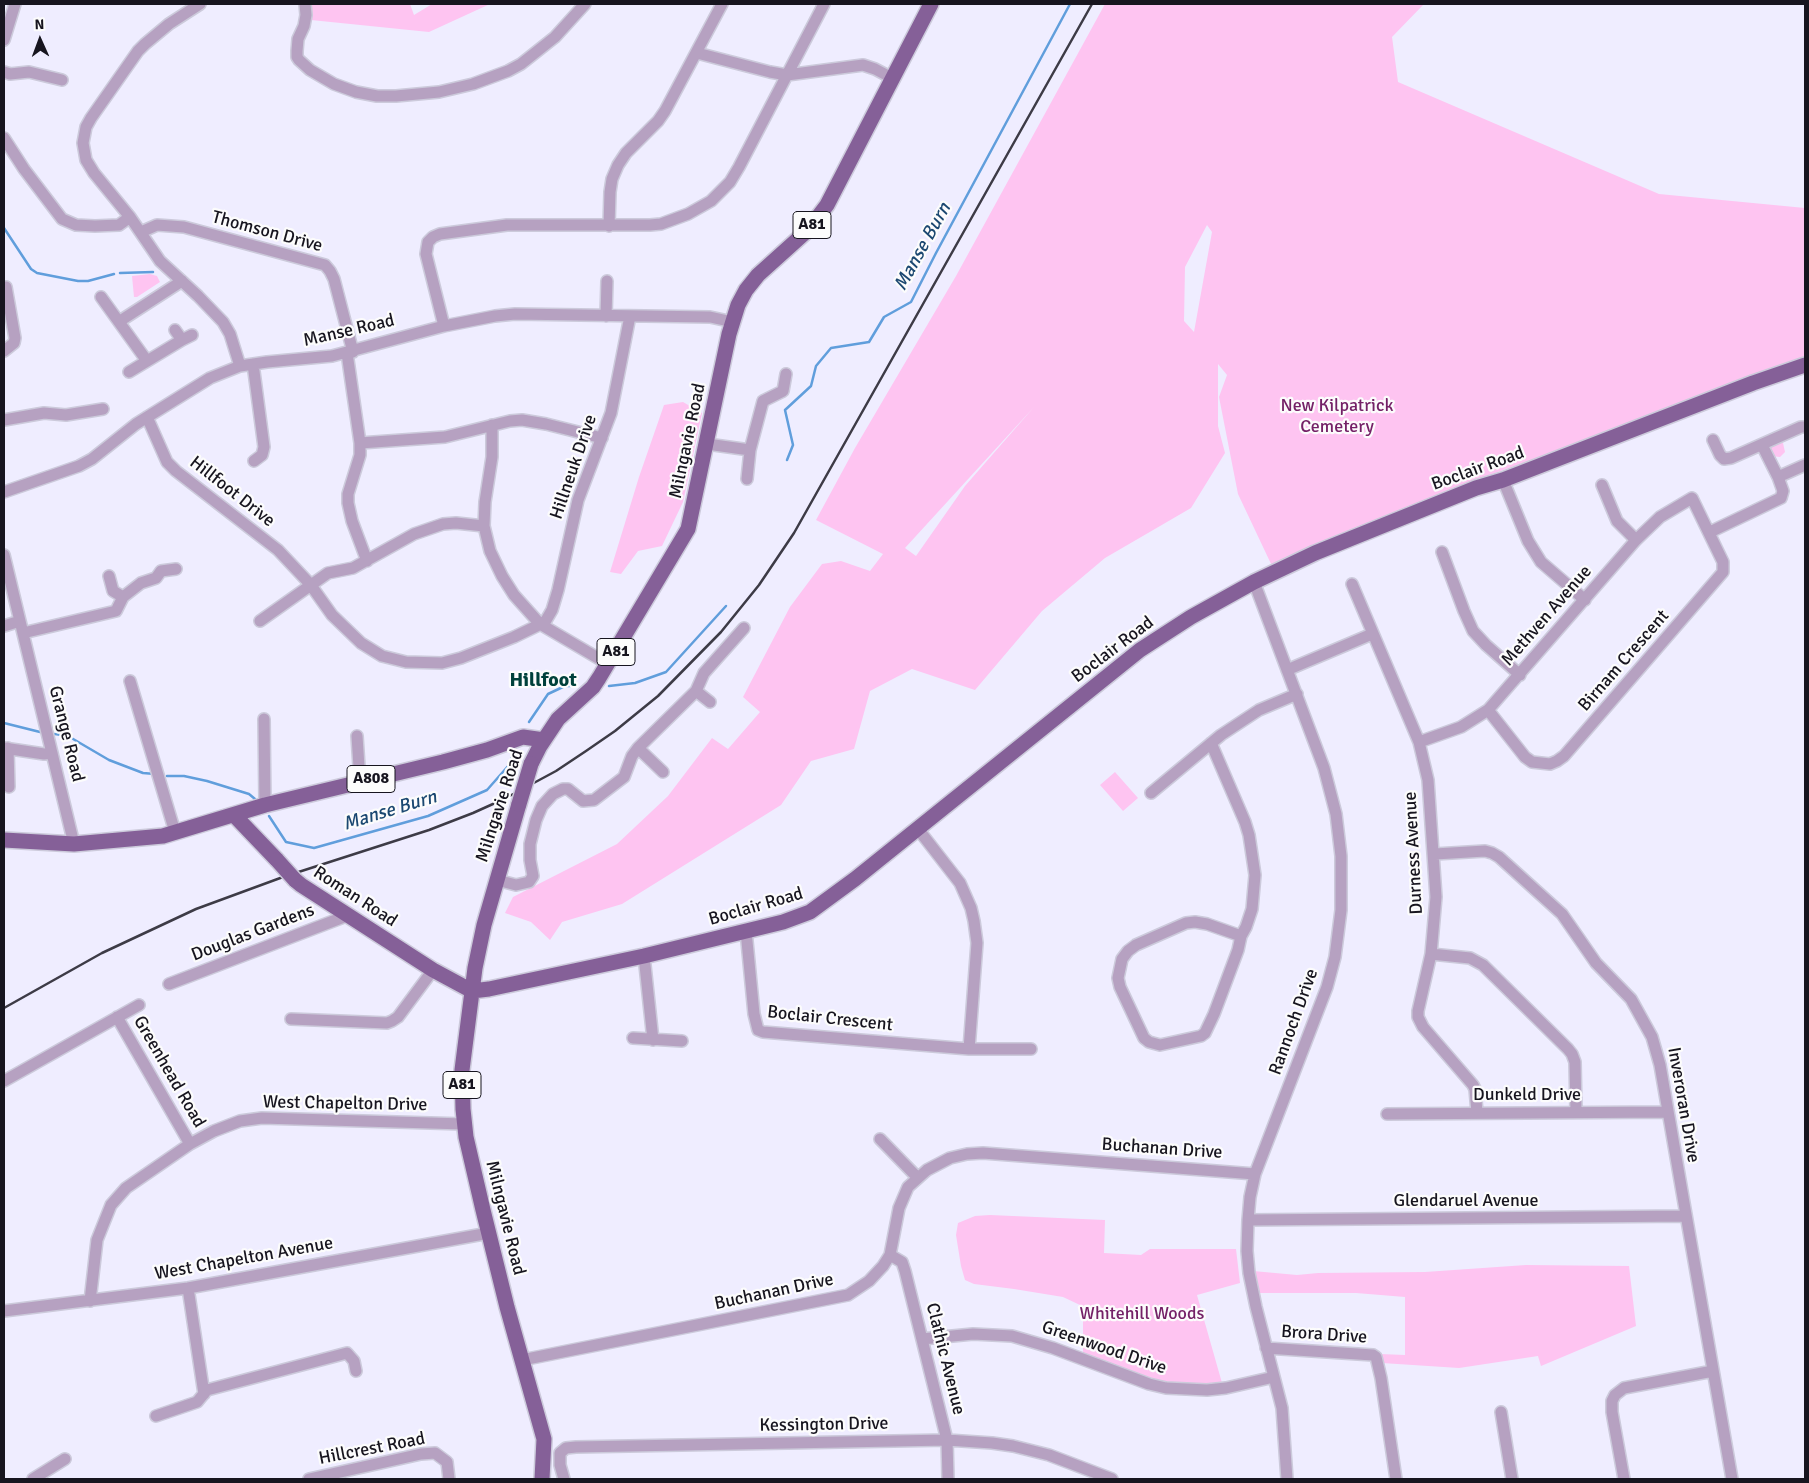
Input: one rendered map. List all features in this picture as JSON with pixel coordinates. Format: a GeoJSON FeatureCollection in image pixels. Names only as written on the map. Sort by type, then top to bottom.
{"type":"FeatureCollection","features":[{"type":"Feature","properties":{"kind":"main road","name":"Milngavie Road"},"geometry":{"type":"LineString","coordinates":[[542,1479],[544,1438],[507,1307],[464,1124],[462,1070],[472,991],[484,925],[533,760],[558,719],[593,686],[608,664],[688,529],[733,322],[746,290],[758,274],[808,230],[827,205],[931,4]]}},
{"type":"Feature","properties":{"kind":"main road","name":"Boclair Road"},"geometry":{"type":"LineString","coordinates":[[472,991],[644,956],[791,920],[810,912],[918,829],[1140,650],[1191,617],[1254,582],[1315,553],[1476,488],[1503,480],[1753,383],[1805,366]]}},
{"type":"Feature","properties":{"kind":"main road","name":"A808"},"geometry":{"type":"LineString","coordinates":[[4,840],[74,844],[163,836],[265,805],[443,762],[524,736],[544,740]]}},
{"type":"Feature","properties":{"kind":"main road"},"geometry":{"type":"LineString","coordinates":[[509,742],[522,746],[533,760]]}},
{"type":"Feature","properties":{"kind":"main road","name":"Roman Road"},"geometry":{"type":"LineString","coordinates":[[234,815],[301,885],[433,970],[472,991]]}},
{"type":"Feature","properties":{"kind":"street"},"geometry":{"type":"LineString","coordinates":[[4,40],[15,4]]}},
{"type":"Feature","properties":{"kind":"street"},"geometry":{"type":"LineString","coordinates":[[200,4],[145,44],[86,127],[83,143],[86,160],[94,173],[130,217],[160,261],[223,322],[230,334],[240,366]]}},
{"type":"Feature","properties":{"kind":"street"},"geometry":{"type":"LineString","coordinates":[[305,4],[304,26],[298,39],[297,57],[299,60],[310,70],[334,84],[370,95],[396,96],[448,90],[473,84],[508,71],[521,64],[555,37],[585,4]]}},
{"type":"Feature","properties":{"kind":"street"},"geometry":{"type":"LineString","coordinates":[[609,226],[610,192],[612,179],[618,166],[626,153],[658,120],[697,53],[722,4]]}},
{"type":"Feature","properties":{"kind":"street"},"geometry":{"type":"LineString","coordinates":[[444,326],[426,254],[428,242],[433,237],[440,234],[507,225],[642,226],[661,224],[688,214],[711,201],[730,182],[739,167],[824,4]]}},
{"type":"Feature","properties":{"kind":"street"},"geometry":{"type":"LineString","coordinates":[[697,53],[787,75],[863,65],[892,78]]}},
{"type":"Feature","properties":{"kind":"street"},"geometry":{"type":"LineString","coordinates":[[4,72],[10,74],[29,72],[62,80]]}},
{"type":"Feature","properties":{"kind":"street"},"geometry":{"type":"LineString","coordinates":[[4,138],[40,191],[62,219],[76,225],[95,226],[119,224],[130,217]]}},
{"type":"Feature","properties":{"kind":"street","name":"Thomson Drive"},"geometry":{"type":"LineString","coordinates":[[141,232],[157,226],[184,228],[325,265],[330,271],[334,279],[350,352],[360,443],[360,455],[348,494],[348,503],[352,521],[367,562]]}},
{"type":"Feature","properties":{"kind":"street"},"geometry":{"type":"LineString","coordinates":[[606,316],[607,280]]}},
{"type":"Feature","properties":{"kind":"street"},"geometry":{"type":"LineString","coordinates":[[120,321],[182,281]]}},
{"type":"Feature","properties":{"kind":"street"},"geometry":{"type":"LineString","coordinates":[[4,352],[14,343],[15,338],[6,287]]}},
{"type":"Feature","properties":{"kind":"street"},"geometry":{"type":"LineString","coordinates":[[101,297],[147,361]]}},
{"type":"Feature","properties":{"kind":"street","name":"Manse Road"},"geometry":{"type":"LineString","coordinates":[[4,492],[79,466],[92,459],[126,430],[210,378],[240,366],[317,358],[350,352],[444,326],[495,316],[710,317],[733,322]]}},
{"type":"Feature","properties":{"kind":"street","name":"Hillneuk Drive"},"geometry":{"type":"LineString","coordinates":[[540,624],[545,622],[555,601],[578,500],[611,413],[630,316]]}},
{"type":"Feature","properties":{"kind":"street"},"geometry":{"type":"LineString","coordinates":[[129,372],[187,338],[175,330]]}},
{"type":"Feature","properties":{"kind":"street"},"geometry":{"type":"LineString","coordinates":[[253,364],[264,447],[262,455],[254,461]]}},
{"type":"Feature","properties":{"kind":"street"},"geometry":{"type":"LineString","coordinates":[[747,479],[750,450],[763,401],[783,390],[786,374]]}},
{"type":"Feature","properties":{"kind":"street"},"geometry":{"type":"LineString","coordinates":[[4,420],[44,413],[66,414],[103,409]]}},
{"type":"Feature","properties":{"kind":"street","name":"Hillfoot Drive"},"geometry":{"type":"LineString","coordinates":[[147,417],[167,462],[278,550],[310,584],[332,615],[361,643],[382,656],[406,662],[432,664],[461,658],[514,637],[540,624]]}},
{"type":"Feature","properties":{"kind":"street"},"geometry":{"type":"LineString","coordinates":[[360,443],[445,437],[510,421],[532,421],[602,438]]}},
{"type":"Feature","properties":{"kind":"street"},"geometry":{"type":"LineString","coordinates":[[492,425],[492,457],[484,526],[490,551],[502,576],[522,605],[540,624],[608,664]]}},
{"type":"Feature","properties":{"kind":"street"},"geometry":{"type":"LineString","coordinates":[[1713,440],[1724,459],[1731,458],[1801,427],[1805,427]]}},
{"type":"Feature","properties":{"kind":"street"},"geometry":{"type":"LineString","coordinates":[[707,444],[750,450]]}},
{"type":"Feature","properties":{"kind":"street"},"geometry":{"type":"LineString","coordinates":[[1710,532],[1781,498],[1783,491],[1778,477],[1762,445]]}},
{"type":"Feature","properties":{"kind":"street"},"geometry":{"type":"LineString","coordinates":[[1778,477],[1805,465]]}},
{"type":"Feature","properties":{"kind":"street"},"geometry":{"type":"LineString","coordinates":[[1503,480],[1528,541],[1541,562],[1585,600]]}},
{"type":"Feature","properties":{"kind":"street"},"geometry":{"type":"LineString","coordinates":[[1602,485],[1617,521],[1636,540]]}},
{"type":"Feature","properties":{"kind":"street","name":"Birnam Crescent"},"geometry":{"type":"LineString","coordinates":[[1488,710],[1532,762],[1542,764],[1557,762],[1723,572],[1723,562],[1692,498]]}},
{"type":"Feature","properties":{"kind":"street","name":"Methven Avenue"},"geometry":{"type":"LineString","coordinates":[[1419,742],[1461,727],[1488,710],[1636,540],[1660,517],[1692,498]]}},
{"type":"Feature","properties":{"kind":"street"},"geometry":{"type":"LineString","coordinates":[[260,621],[328,573],[353,568],[367,562],[414,534],[443,524],[456,523],[484,526]]}},
{"type":"Feature","properties":{"kind":"street"},"geometry":{"type":"LineString","coordinates":[[1442,552],[1473,631],[1520,675]]}},
{"type":"Feature","properties":{"kind":"street","name":"Grange Road"},"geometry":{"type":"LineString","coordinates":[[4,555],[74,844]]}},
{"type":"Feature","properties":{"kind":"street"},"geometry":{"type":"LineString","coordinates":[[23,633],[116,611],[123,597],[141,583],[156,578],[161,572],[176,569]]}},
{"type":"Feature","properties":{"kind":"street"},"geometry":{"type":"LineString","coordinates":[[109,576],[113,591],[123,597]]}},
{"type":"Feature","properties":{"kind":"street","name":"Rannoch Drive"},"geometry":{"type":"LineString","coordinates":[[1254,582],[1324,768],[1336,814],[1341,856],[1341,910],[1335,957],[1327,986],[1255,1174],[1248,1220],[1247,1251],[1249,1273],[1282,1408],[1287,1479]]}},
{"type":"Feature","properties":{"kind":"street","name":"Durness Avenue"},"geometry":{"type":"LineString","coordinates":[[1352,584],[1419,742],[1428,780],[1435,854],[1436,897],[1432,954],[1418,1017],[1423,1027],[1473,1085],[1477,1112]]}},
{"type":"Feature","properties":{"kind":"street"},"geometry":{"type":"LineString","coordinates":[[4,626],[20,621]]}},
{"type":"Feature","properties":{"kind":"street"},"geometry":{"type":"LineString","coordinates":[[496,880],[516,885],[529,882],[532,876],[530,844],[536,820],[542,806],[553,794],[563,789],[568,789],[583,801],[594,800],[624,777],[632,756],[638,748],[696,691],[704,673],[744,628]]}},
{"type":"Feature","properties":{"kind":"street"},"geometry":{"type":"LineString","coordinates":[[1287,670],[1372,634]]}},
{"type":"Feature","properties":{"kind":"street"},"geometry":{"type":"LineString","coordinates":[[130,680],[175,832]]}},
{"type":"Feature","properties":{"kind":"street"},"geometry":{"type":"LineString","coordinates":[[696,691],[710,702]]}},
{"type":"Feature","properties":{"kind":"street"},"geometry":{"type":"LineString","coordinates":[[1151,793],[1211,743],[1259,710],[1297,694]]}},
{"type":"Feature","properties":{"kind":"street"},"geometry":{"type":"LineString","coordinates":[[264,719],[265,805]]}},
{"type":"Feature","properties":{"kind":"street"},"geometry":{"type":"LineString","coordinates":[[357,736],[360,782]]}},
{"type":"Feature","properties":{"kind":"street"},"geometry":{"type":"LineString","coordinates":[[1211,743],[1245,822],[1252,848],[1255,875],[1252,909],[1214,1014],[1205,1033],[1201,1036],[1160,1045],[1149,1042],[1144,1038],[1118,978],[1122,959],[1128,951],[1136,945],[1186,922],[1207,924],[1241,936]]}},
{"type":"Feature","properties":{"kind":"street"},"geometry":{"type":"LineString","coordinates":[[9,787],[6,748],[44,754],[52,752]]}},
{"type":"Feature","properties":{"kind":"street"},"geometry":{"type":"LineString","coordinates":[[638,748],[663,772]]}},
{"type":"Feature","properties":{"kind":"street"},"geometry":{"type":"LineString","coordinates":[[918,829],[960,883],[971,908],[974,921],[976,943],[968,1049]]}},
{"type":"Feature","properties":{"kind":"street","name":"Inveroran Drive"},"geometry":{"type":"LineString","coordinates":[[1435,854],[1492,853],[1562,914],[1596,963],[1631,999],[1643,1018],[1656,1050],[1732,1479]]}},
{"type":"Feature","properties":{"kind":"street","name":"Douglas Gardens"},"geometry":{"type":"LineString","coordinates":[[169,984],[349,915]]}},
{"type":"Feature","properties":{"kind":"street","name":"Boclair Crescent"},"geometry":{"type":"LineString","coordinates":[[746,931],[754,1014],[758,1030],[772,1033],[968,1049],[1031,1048]]}},
{"type":"Feature","properties":{"kind":"street"},"geometry":{"type":"LineString","coordinates":[[1432,954],[1470,958],[1483,966],[1568,1049],[1575,1062],[1576,1112]]}},
{"type":"Feature","properties":{"kind":"street"},"geometry":{"type":"LineString","coordinates":[[644,956],[653,1040]]}},
{"type":"Feature","properties":{"kind":"street"},"geometry":{"type":"LineString","coordinates":[[291,1019],[387,1023],[398,1017],[433,970]]}},
{"type":"Feature","properties":{"kind":"street"},"geometry":{"type":"LineString","coordinates":[[4,1081],[139,1005]]}},
{"type":"Feature","properties":{"kind":"street","name":"Greenhead Road"},"geometry":{"type":"LineString","coordinates":[[117,1017],[190,1144]]}},
{"type":"Feature","properties":{"kind":"street"},"geometry":{"type":"LineString","coordinates":[[634,1038],[682,1041]]}},
{"type":"Feature","properties":{"kind":"street","name":"Dunkeld Drive"},"geometry":{"type":"LineString","coordinates":[[1387,1114],[1667,1112]]}},
{"type":"Feature","properties":{"kind":"street","name":"West Chapelton Drive"},"geometry":{"type":"LineString","coordinates":[[90,1301],[97,1240],[112,1205],[126,1188],[190,1144],[214,1132],[240,1121],[262,1118],[464,1124]]}},
{"type":"Feature","properties":{"kind":"street"},"geometry":{"type":"LineString","coordinates":[[880,1139],[917,1177]]}},
{"type":"Feature","properties":{"kind":"street","name":"Buchanan Drive"},"geometry":{"type":"LineString","coordinates":[[522,1360],[848,1295],[869,1281],[890,1255],[899,1208],[908,1188],[917,1177],[936,1164],[950,1158],[982,1153],[1255,1174]]}},
{"type":"Feature","properties":{"kind":"street","name":"Glendaruel Avenue"},"geometry":{"type":"LineString","coordinates":[[1248,1220],[1685,1216]]}},
{"type":"Feature","properties":{"kind":"street","name":"West Chapelton Avenue"},"geometry":{"type":"LineString","coordinates":[[4,1312],[188,1288],[489,1233]]}},
{"type":"Feature","properties":{"kind":"street","name":"Clathic Avenue"},"geometry":{"type":"LineString","coordinates":[[890,1255],[902,1262],[922,1339],[947,1440],[948,1479]]}},
{"type":"Feature","properties":{"kind":"street"},"geometry":{"type":"LineString","coordinates":[[188,1288],[204,1394]]}},
{"type":"Feature","properties":{"kind":"street","name":"Greenwood Drive"},"geometry":{"type":"LineString","coordinates":[[922,1339],[973,1334],[1012,1336],[1053,1348],[1149,1384],[1186,1390],[1226,1388],[1274,1377]]}},
{"type":"Feature","properties":{"kind":"street","name":"Brora Drive"},"geometry":{"type":"LineString","coordinates":[[1266,1348],[1373,1356],[1378,1359],[1396,1479]]}},
{"type":"Feature","properties":{"kind":"street"},"geometry":{"type":"LineString","coordinates":[[156,1416],[197,1402],[207,1390],[347,1353],[354,1361],[356,1371]]}},
{"type":"Feature","properties":{"kind":"street"},"geometry":{"type":"LineString","coordinates":[[1624,1479],[1612,1412],[1612,1401],[1615,1396],[1624,1388],[1713,1370]]}},
{"type":"Feature","properties":{"kind":"street"},"geometry":{"type":"LineString","coordinates":[[1500,1412],[1512,1479]]}},
{"type":"Feature","properties":{"kind":"street","name":"Kessington Drive"},"geometry":{"type":"LineString","coordinates":[[564,1479],[560,1465],[560,1453],[566,1448],[947,1440],[992,1443],[1032,1450],[1112,1479]]}},
{"type":"Feature","properties":{"kind":"street","name":"Hillcrest Road"},"geometry":{"type":"LineString","coordinates":[[314,1478],[421,1454],[435,1453],[447,1462],[449,1479]]}},
{"type":"Feature","properties":{"kind":"street"},"geometry":{"type":"LineString","coordinates":[[32,1479],[65,1459]]}},
{"type":"Feature","properties":{"kind":"green space"},"geometry":{"type":"Polygon","coordinates":[[[310,4],[410,4],[414,15],[432,4],[490,4],[429,32],[311,20],[310,4]]]}},
{"type":"Feature","properties":{"kind":"green space","name":"New Kilpatrick Cemetery"},"geometry":{"type":"Polygon","coordinates":[[[1105,4],[1424,4],[1392,37],[1398,82],[1659,194],[1805,208],[1805,360],[1664,413],[1478,479],[1272,566],[1238,494],[1219,397],[1227,375],[1218,364],[1218,426],[1225,453],[1191,508],[1105,558],[1042,611],[975,690],[912,669],[870,691],[854,749],[811,761],[781,805],[622,904],[562,922],[550,940],[531,922],[505,913],[513,897],[617,844],[668,796],[712,738],[728,749],[760,712],[743,697],[790,607],[822,564],[841,561],[870,571],[883,554],[816,520],[855,448],[956,276],[1105,4]],[[1207,225],[1185,267],[1184,321],[1194,332],[1212,232],[1207,225]],[[1034,407],[905,548],[916,556],[965,486],[1034,407]]]}},
{"type":"Feature","properties":{"kind":"green space"},"geometry":{"type":"Polygon","coordinates":[[[150,274],[157,276],[160,282],[134,297],[132,276],[150,274]]]}},
{"type":"Feature","properties":{"kind":"green space"},"geometry":{"type":"Polygon","coordinates":[[[683,402],[702,413],[683,502],[662,546],[638,551],[621,574],[610,572],[639,477],[664,405],[683,402]]]}},
{"type":"Feature","properties":{"kind":"green space"},"geometry":{"type":"Polygon","coordinates":[[[1773,442],[1783,443],[1785,452],[1780,457],[1771,456],[1769,450],[1773,442]]]}},
{"type":"Feature","properties":{"kind":"green space"},"geometry":{"type":"Polygon","coordinates":[[[1115,772],[1138,798],[1123,811],[1100,785],[1115,772]]]}},
{"type":"Feature","properties":{"kind":"green space","name":"Whitehill Woods"},"geometry":{"type":"Polygon","coordinates":[[[975,1216],[1105,1220],[1104,1253],[1141,1255],[1150,1249],[1236,1249],[1240,1283],[1197,1295],[1222,1383],[1180,1385],[1166,1383],[1083,1354],[1083,1313],[1080,1305],[1063,1297],[974,1284],[965,1280],[956,1235],[958,1223],[975,1216]]]}},
{"type":"Feature","properties":{"kind":"green space"},"geometry":{"type":"Polygon","coordinates":[[[1526,1265],[1629,1266],[1636,1326],[1541,1366],[1538,1356],[1459,1368],[1382,1363],[1380,1354],[1405,1355],[1405,1297],[1356,1293],[1256,1293],[1253,1271],[1297,1275],[1318,1273],[1425,1272],[1526,1265]]]}},
{"type":"Feature","properties":{"kind":"waterway","name":"Manse Burn"},"geometry":{"type":"LineString","coordinates":[[787,460],[793,445],[785,410],[811,386],[816,366],[831,348],[869,342],[884,317],[911,302],[1070,4]]}},
{"type":"Feature","properties":{"kind":"waterway"},"geometry":{"type":"LineString","coordinates":[[4,228],[31,269],[37,273],[78,281],[88,281],[114,274]]}},
{"type":"Feature","properties":{"kind":"waterway"},"geometry":{"type":"LineString","coordinates":[[120,273],[153,272]]}},
{"type":"Feature","properties":{"kind":"waterway","name":"Manse Burn"},"geometry":{"type":"LineString","coordinates":[[609,686],[635,683],[666,672],[726,606]]}},
{"type":"Feature","properties":{"kind":"waterway","name":"Manse Burn"},"geometry":{"type":"LineString","coordinates":[[529,722],[548,694],[565,686],[576,686]]}},
{"type":"Feature","properties":{"kind":"waterway","name":"Manse Burn"},"geometry":{"type":"LineString","coordinates":[[4,723],[40,732]]}},
{"type":"Feature","properties":{"kind":"waterway","name":"Manse Burn"},"geometry":{"type":"LineString","coordinates":[[55,734],[68,736],[109,760],[143,773],[155,774]]}},
{"type":"Feature","properties":{"kind":"waterway","name":"Manse Burn"},"geometry":{"type":"LineString","coordinates":[[269,816],[286,842],[314,848],[428,816],[487,790],[509,765],[513,755]]}},
{"type":"Feature","properties":{"kind":"waterway","name":"Manse Burn"},"geometry":{"type":"LineString","coordinates":[[167,776],[184,776],[207,781],[249,794],[255,799]]}},
{"type":"Feature","properties":{"kind":"railway"},"geometry":{"type":"LineString","coordinates":[[4,1008],[102,953],[196,909],[283,877],[429,830],[504,799],[556,771],[586,751],[615,731],[658,696],[721,632],[759,585],[794,533],[1092,4]]}},
{"type":"Feature","properties":{"kind":"district","name":"Hillfoot"},"geometry":{"type":"Point","coordinates":[543,681]}}]}
